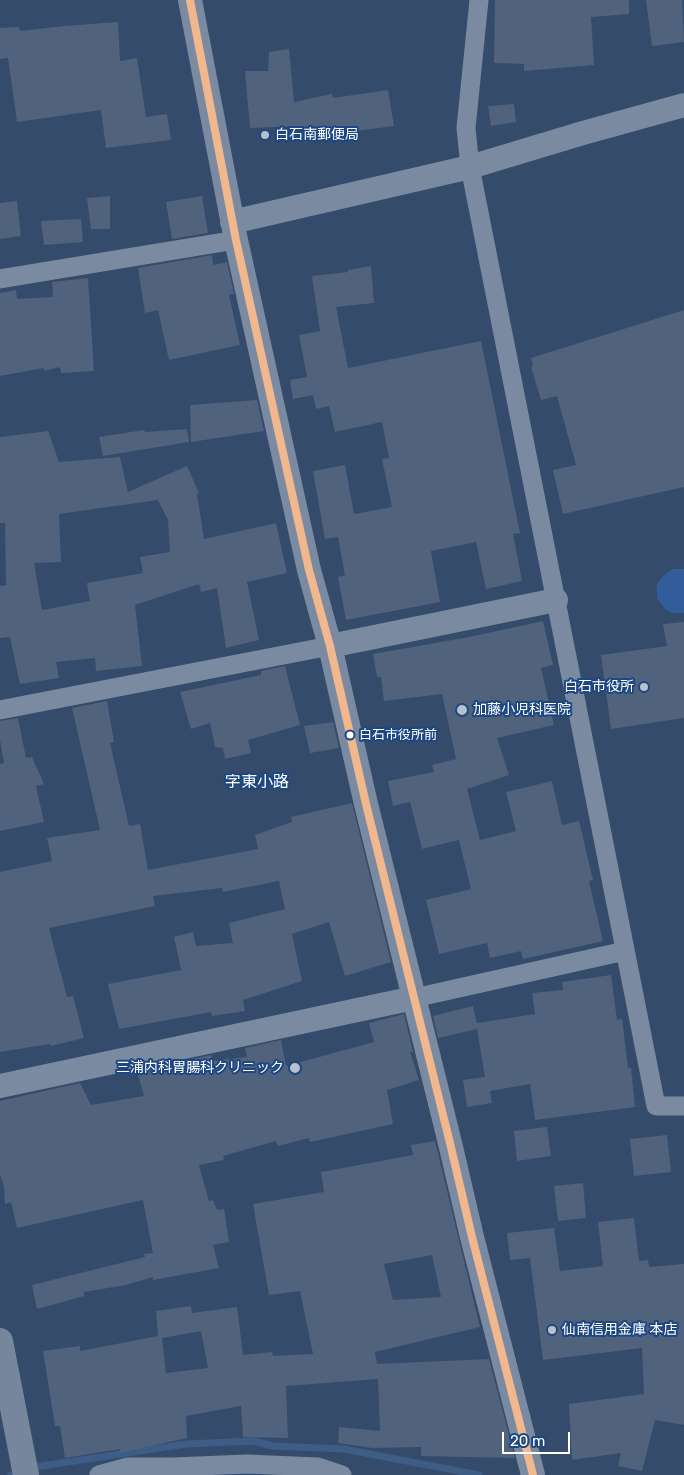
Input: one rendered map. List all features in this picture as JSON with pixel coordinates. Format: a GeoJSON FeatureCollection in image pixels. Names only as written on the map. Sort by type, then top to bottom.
{"type":"FeatureCollection","features":[{"type":"Feature","properties":{"kind":"main road"},"geometry":{"type":"LineString","coordinates":[[0,1341],[24,1467]]}},
{"type":"Feature","properties":{"kind":"street"},"geometry":{"type":"LineString","coordinates":[[190,0],[234,231],[307,560],[330,646],[472,1237],[532,1475]]}},
{"type":"Feature","properties":{"kind":"street"},"geometry":{"type":"LineString","coordinates":[[479,0],[466,128],[470,168],[656,1106],[684,1106]]}},
{"type":"Feature","properties":{"kind":"street"},"geometry":{"type":"LineString","coordinates":[[0,279],[234,231],[470,168],[583,133],[684,105]]}},
{"type":"Feature","properties":{"kind":"street"},"geometry":{"type":"LineString","coordinates":[[0,710],[556,600]]}},
{"type":"Feature","properties":{"kind":"street"},"geometry":{"type":"LineString","coordinates":[[0,1086],[625,951]]}},
{"type":"Feature","properties":{"kind":"street"},"geometry":{"type":"LineString","coordinates":[[99,1475],[128,1467],[173,1468],[247,1464],[318,1467],[342,1475]]}},
{"type":"Feature","properties":{"kind":"shaded area"},"geometry":{"type":"Polygon","coordinates":[[[672,569],[684,569],[684,613],[673,613],[666,610],[657,598],[657,584],[672,569]]]}},
{"type":"Feature","properties":{"kind":"building"},"geometry":{"type":"Polygon","coordinates":[[[495,0],[629,0],[629,14],[591,17],[594,65],[524,71],[524,64],[494,63],[495,0]]]}},
{"type":"Feature","properties":{"kind":"building"},"geometry":{"type":"Polygon","coordinates":[[[646,0],[682,0],[684,42],[652,46],[646,0]]]}},
{"type":"Feature","properties":{"kind":"building"},"geometry":{"type":"Polygon","coordinates":[[[118,22],[120,61],[137,58],[146,117],[167,114],[171,140],[106,148],[101,110],[17,122],[8,58],[0,59],[0,28],[19,27],[20,31],[118,22]]]}},
{"type":"Feature","properties":{"kind":"building"},"geometry":{"type":"Polygon","coordinates":[[[289,49],[294,102],[332,94],[333,98],[388,90],[394,126],[357,131],[304,143],[300,126],[250,128],[245,71],[268,71],[269,52],[289,49]]]}},
{"type":"Feature","properties":{"kind":"building"},"geometry":{"type":"Polygon","coordinates":[[[514,104],[516,122],[491,126],[488,106],[514,104]]]}},
{"type":"Feature","properties":{"kind":"building"},"geometry":{"type":"Polygon","coordinates":[[[110,196],[110,229],[91,229],[87,198],[110,196]]]}},
{"type":"Feature","properties":{"kind":"building"},"geometry":{"type":"Polygon","coordinates":[[[202,196],[208,233],[172,239],[166,202],[202,196]]]}},
{"type":"Feature","properties":{"kind":"building"},"geometry":{"type":"Polygon","coordinates":[[[17,201],[21,236],[0,239],[0,203],[17,201]]]}},
{"type":"Feature","properties":{"kind":"building"},"geometry":{"type":"Polygon","coordinates":[[[81,219],[83,242],[44,245],[41,221],[81,219]]]}},
{"type":"Feature","properties":{"kind":"building"},"geometry":{"type":"Polygon","coordinates":[[[212,255],[213,265],[227,262],[234,294],[229,295],[240,345],[169,360],[158,310],[145,313],[138,268],[212,255]]]}},
{"type":"Feature","properties":{"kind":"building"},"geometry":{"type":"Polygon","coordinates":[[[371,266],[374,303],[336,307],[348,368],[481,341],[520,533],[513,534],[522,581],[486,589],[476,542],[431,551],[440,602],[346,620],[338,577],[345,575],[338,537],[325,539],[313,471],[345,465],[354,514],[392,507],[382,459],[389,458],[382,422],[335,432],[329,406],[316,409],[313,395],[293,399],[290,380],[307,377],[299,335],[320,331],[312,276],[348,272],[348,270],[371,266]]]}},
{"type":"Feature","properties":{"kind":"building"},"geometry":{"type":"Polygon","coordinates":[[[88,278],[94,371],[61,373],[60,367],[44,371],[44,368],[0,376],[0,293],[16,290],[17,299],[53,297],[52,282],[88,278]]]}},
{"type":"Feature","properties":{"kind":"building"},"geometry":{"type":"Polygon","coordinates":[[[684,310],[684,487],[563,514],[553,470],[576,465],[557,396],[541,400],[531,367],[533,366],[531,358],[684,310]]]}},
{"type":"Feature","properties":{"kind":"building"},"geometry":{"type":"Polygon","coordinates":[[[257,400],[264,431],[191,442],[190,405],[257,400]]]}},
{"type":"Feature","properties":{"kind":"building"},"geometry":{"type":"Polygon","coordinates":[[[187,429],[189,442],[103,456],[99,437],[144,430],[145,432],[187,429]]]}},
{"type":"Feature","properties":{"kind":"building"},"geometry":{"type":"Polygon","coordinates":[[[48,431],[59,462],[120,457],[128,492],[187,466],[199,493],[197,494],[204,539],[276,523],[287,573],[247,582],[259,640],[226,648],[217,588],[201,592],[199,584],[135,605],[142,666],[96,671],[95,658],[56,662],[59,678],[20,684],[10,637],[0,638],[0,586],[6,585],[5,523],[0,523],[0,437],[48,431]],[[158,500],[59,514],[61,562],[34,563],[42,610],[90,601],[87,583],[143,573],[140,557],[170,552],[168,520],[158,500]]]}},
{"type":"Feature","properties":{"kind":"building"},"geometry":{"type":"Polygon","coordinates":[[[543,621],[553,665],[541,668],[554,725],[497,738],[509,775],[467,789],[480,840],[516,831],[506,792],[552,781],[562,825],[579,821],[593,880],[589,881],[603,941],[523,959],[521,951],[490,958],[487,943],[439,954],[426,900],[471,889],[459,840],[422,849],[410,802],[393,806],[388,781],[434,772],[432,765],[456,759],[442,694],[384,701],[381,677],[377,677],[373,654],[469,637],[543,621]]]}},
{"type":"Feature","properties":{"kind":"building","name":"白石市役所"},"geometry":{"type":"Polygon","coordinates":[[[684,622],[684,718],[611,729],[601,655],[667,646],[663,624],[684,622]]]}},
{"type":"Feature","properties":{"kind":"building"},"geometry":{"type":"Polygon","coordinates":[[[285,666],[300,725],[248,740],[251,753],[225,759],[223,748],[215,747],[210,723],[191,729],[180,692],[261,675],[261,671],[285,666]]]}},
{"type":"Feature","properties":{"kind":"building"},"geometry":{"type":"Polygon","coordinates":[[[107,701],[114,742],[110,743],[129,826],[140,824],[148,870],[258,849],[255,835],[292,822],[291,817],[352,803],[391,962],[345,976],[329,922],[292,934],[302,981],[243,1000],[245,1011],[212,1016],[211,1012],[119,1029],[108,984],[181,970],[174,937],[193,932],[196,946],[233,943],[229,923],[285,909],[279,881],[223,892],[222,888],[153,896],[155,906],[49,928],[67,997],[73,996],[84,1038],[51,1046],[50,1044],[0,1052],[0,872],[52,861],[47,838],[100,830],[72,708],[107,701]]]}},
{"type":"Feature","properties":{"kind":"building"},"geometry":{"type":"Polygon","coordinates":[[[18,718],[26,758],[32,757],[44,784],[36,786],[44,822],[0,831],[0,764],[4,763],[0,740],[0,721],[18,718]]]}},
{"type":"Feature","properties":{"kind":"building"},"geometry":{"type":"Polygon","coordinates":[[[333,722],[339,748],[310,753],[304,726],[333,722]]]}},
{"type":"Feature","properties":{"kind":"building"},"geometry":{"type":"Polygon","coordinates":[[[611,975],[617,1020],[622,1019],[628,1068],[631,1068],[635,1107],[535,1120],[530,1084],[490,1091],[492,1103],[467,1107],[463,1080],[485,1077],[477,1029],[438,1038],[433,1016],[473,1006],[477,1023],[535,1014],[532,993],[563,990],[562,982],[611,975]]]}},
{"type":"Feature","properties":{"kind":"building"},"geometry":{"type":"Polygon","coordinates":[[[404,1014],[413,1052],[410,1052],[419,1080],[387,1090],[393,1124],[310,1142],[309,1138],[278,1146],[276,1141],[223,1156],[224,1160],[199,1165],[209,1201],[213,1200],[217,1210],[224,1209],[229,1242],[213,1245],[219,1268],[153,1280],[153,1277],[126,1285],[84,1292],[84,1296],[37,1309],[32,1285],[145,1257],[144,1254],[153,1253],[143,1200],[17,1228],[11,1202],[5,1204],[4,1187],[0,1174],[0,1101],[80,1083],[91,1105],[144,1096],[137,1071],[211,1055],[213,1061],[247,1057],[245,1048],[281,1040],[286,1066],[374,1042],[369,1023],[404,1014]]]}},
{"type":"Feature","properties":{"kind":"building"},"geometry":{"type":"Polygon","coordinates":[[[547,1127],[551,1156],[517,1161],[514,1131],[547,1127]]]}},
{"type":"Feature","properties":{"kind":"building"},"geometry":{"type":"Polygon","coordinates":[[[667,1135],[671,1172],[634,1176],[630,1139],[667,1135]]]}},
{"type":"Feature","properties":{"kind":"building"},"geometry":{"type":"Polygon","coordinates":[[[435,1141],[480,1327],[375,1352],[377,1364],[489,1359],[515,1458],[421,1456],[421,1447],[372,1448],[338,1443],[339,1427],[380,1431],[378,1379],[286,1386],[288,1438],[243,1437],[241,1406],[186,1416],[187,1438],[120,1453],[120,1449],[65,1458],[60,1426],[55,1426],[43,1351],[80,1346],[80,1351],[158,1336],[156,1311],[191,1306],[192,1313],[237,1307],[243,1355],[272,1352],[273,1356],[313,1354],[300,1291],[269,1295],[253,1204],[324,1192],[321,1172],[413,1155],[411,1145],[435,1141]],[[432,1255],[384,1264],[393,1300],[441,1297],[432,1255]],[[201,1331],[162,1338],[166,1373],[208,1368],[201,1331]]]}},
{"type":"Feature","properties":{"kind":"building"},"geometry":{"type":"Polygon","coordinates":[[[583,1183],[586,1218],[558,1221],[554,1186],[583,1183]]]}},
{"type":"Feature","properties":{"kind":"building"},"geometry":{"type":"Polygon","coordinates":[[[634,1218],[639,1261],[648,1260],[649,1267],[684,1264],[684,1425],[655,1420],[642,1471],[618,1466],[621,1453],[572,1460],[569,1404],[644,1394],[642,1348],[543,1360],[530,1258],[510,1260],[507,1233],[554,1228],[560,1271],[603,1266],[598,1222],[634,1218]]]}},
{"type":"Feature","properties":{"kind":"waterway"},"geometry":{"type":"LineString","coordinates":[[11,1475],[28,1468],[186,1444],[253,1441],[273,1446],[344,1449],[479,1475]]}},
{"type":"Feature","properties":{"kind":"transit line"},"geometry":{"type":"LineString","coordinates":[[190,0],[236,240],[309,570],[330,646],[366,804],[472,1237],[533,1475]]}},
{"type":"Feature","properties":{"kind":"place","name":"白石南郵便局"},"geometry":{"type":"Point","coordinates":[265,135]}},
{"type":"Feature","properties":{"kind":"place","name":"白石市役所"},"geometry":{"type":"Point","coordinates":[644,687]}},
{"type":"Feature","properties":{"kind":"place","name":"加藤小児科医院"},"geometry":{"type":"Point","coordinates":[462,710]}},
{"type":"Feature","properties":{"kind":"place","name":"白石市役所前"},"geometry":{"type":"Point","coordinates":[350,735]}},
{"type":"Feature","properties":{"kind":"place","name":"三浦内科胃腸科クリニック"},"geometry":{"type":"Point","coordinates":[295,1068]}},
{"type":"Feature","properties":{"kind":"place","name":"仙南信用金庫 本店"},"geometry":{"type":"Point","coordinates":[552,1330]}},
{"type":"Feature","properties":{"kind":"district","name":"字東小路"},"geometry":{"type":"Point","coordinates":[257,782]}}]}
